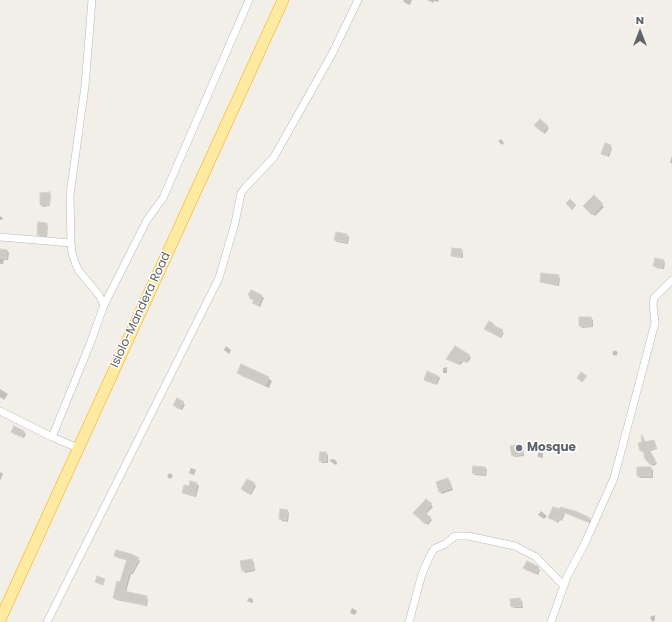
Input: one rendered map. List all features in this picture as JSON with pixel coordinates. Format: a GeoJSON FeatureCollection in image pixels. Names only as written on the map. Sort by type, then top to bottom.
{"type":"FeatureCollection","features":[{"type":"Feature","properties":{"kind":"highway","name":"Isiolo-Mandera Road"},"geometry":{"type":"LineString","coordinates":[[0,620],[283,0]]}},
{"type":"Feature","properties":{"kind":"street"},"geometry":{"type":"LineString","coordinates":[[92,0],[85,86],[70,195],[71,243],[72,253],[79,271],[99,295],[104,305]]}},
{"type":"Feature","properties":{"kind":"street"},"geometry":{"type":"LineString","coordinates":[[52,437],[90,344],[104,305],[147,220],[163,198],[249,0]]}},
{"type":"Feature","properties":{"kind":"street"},"geometry":{"type":"LineString","coordinates":[[46,622],[219,278],[236,222],[241,193],[274,157],[332,54],[358,0]]}},
{"type":"Feature","properties":{"kind":"street"},"geometry":{"type":"LineString","coordinates":[[0,237],[71,243]]}},
{"type":"Feature","properties":{"kind":"street"},"geometry":{"type":"LineString","coordinates":[[551,622],[567,577],[585,543],[614,478],[655,323],[653,304],[654,298],[672,280]]}},
{"type":"Feature","properties":{"kind":"street"},"geometry":{"type":"LineString","coordinates":[[0,411],[52,437],[78,448]]}},
{"type":"Feature","properties":{"kind":"street"},"geometry":{"type":"LineString","coordinates":[[409,622],[422,574],[428,560],[434,549],[445,544],[455,536],[468,536],[515,546],[536,557],[564,586]]}},
{"type":"Feature","properties":{"kind":"building"},"geometry":{"type":"Polygon","coordinates":[[[540,119],[548,126],[542,132],[534,125],[540,119]]]}},
{"type":"Feature","properties":{"kind":"building"},"geometry":{"type":"Polygon","coordinates":[[[605,143],[611,145],[607,156],[601,154],[605,143]]]}},
{"type":"Feature","properties":{"kind":"building"},"geometry":{"type":"Polygon","coordinates":[[[50,192],[49,204],[40,205],[40,193],[50,192]]]}},
{"type":"Feature","properties":{"kind":"building"},"geometry":{"type":"Polygon","coordinates":[[[594,195],[603,204],[592,215],[583,206],[594,195]]]}},
{"type":"Feature","properties":{"kind":"building"},"geometry":{"type":"Polygon","coordinates":[[[570,199],[576,205],[572,210],[566,203],[570,199]]]}},
{"type":"Feature","properties":{"kind":"building"},"geometry":{"type":"Polygon","coordinates":[[[38,222],[47,223],[46,235],[37,235],[38,222]]]}},
{"type":"Feature","properties":{"kind":"building"},"geometry":{"type":"Polygon","coordinates":[[[336,232],[347,234],[346,242],[334,240],[336,232]]]}},
{"type":"Feature","properties":{"kind":"building"},"geometry":{"type":"Polygon","coordinates":[[[452,248],[462,249],[461,257],[451,256],[452,248]]]}},
{"type":"Feature","properties":{"kind":"building"},"geometry":{"type":"Polygon","coordinates":[[[0,249],[7,250],[6,259],[0,258],[0,249]]]}},
{"type":"Feature","properties":{"kind":"building"},"geometry":{"type":"Polygon","coordinates":[[[655,258],[664,260],[662,268],[653,266],[655,258]]]}},
{"type":"Feature","properties":{"kind":"building"},"geometry":{"type":"Polygon","coordinates":[[[541,273],[559,275],[557,284],[540,282],[541,273]]]}},
{"type":"Feature","properties":{"kind":"building"},"geometry":{"type":"Polygon","coordinates":[[[251,290],[262,295],[258,305],[252,303],[254,300],[249,298],[250,296],[248,295],[251,290]]]}},
{"type":"Feature","properties":{"kind":"building"},"geometry":{"type":"Polygon","coordinates":[[[579,317],[591,317],[591,326],[579,326],[579,317]]]}},
{"type":"Feature","properties":{"kind":"building"},"geometry":{"type":"Polygon","coordinates":[[[489,321],[494,324],[493,325],[503,330],[500,337],[484,329],[489,321]]]}},
{"type":"Feature","properties":{"kind":"building"},"geometry":{"type":"Polygon","coordinates":[[[455,346],[470,355],[465,362],[461,360],[458,364],[446,359],[455,346]]]}},
{"type":"Feature","properties":{"kind":"building"},"geometry":{"type":"Polygon","coordinates":[[[241,364],[269,377],[265,385],[237,373],[241,364]]]}},
{"type":"Feature","properties":{"kind":"building"},"geometry":{"type":"Polygon","coordinates":[[[427,371],[438,376],[435,384],[424,380],[427,371]]]}},
{"type":"Feature","properties":{"kind":"building"},"geometry":{"type":"Polygon","coordinates":[[[581,372],[587,376],[582,382],[577,378],[581,372]]]}},
{"type":"Feature","properties":{"kind":"building"},"geometry":{"type":"Polygon","coordinates":[[[177,398],[184,402],[179,409],[173,405],[177,398]]]}},
{"type":"Feature","properties":{"kind":"building"},"geometry":{"type":"Polygon","coordinates":[[[14,426],[24,431],[22,437],[11,432],[14,426]]]}},
{"type":"Feature","properties":{"kind":"building"},"geometry":{"type":"Polygon","coordinates":[[[642,435],[645,442],[654,440],[656,448],[649,449],[656,462],[651,465],[645,459],[643,450],[640,451],[638,443],[642,442],[642,435]]]}},
{"type":"Feature","properties":{"kind":"building"},"geometry":{"type":"Polygon","coordinates":[[[521,444],[523,454],[512,456],[510,446],[521,444]]]}},
{"type":"Feature","properties":{"kind":"building"},"geometry":{"type":"Polygon","coordinates":[[[320,452],[326,452],[326,461],[319,461],[320,452]]]}},
{"type":"Feature","properties":{"kind":"building"},"geometry":{"type":"Polygon","coordinates":[[[473,466],[485,467],[485,474],[472,473],[473,466]]]}},
{"type":"Feature","properties":{"kind":"building"},"geometry":{"type":"Polygon","coordinates":[[[637,467],[651,467],[651,476],[637,476],[637,467]]]}},
{"type":"Feature","properties":{"kind":"building"},"geometry":{"type":"Polygon","coordinates":[[[448,478],[451,488],[439,492],[436,482],[448,478]]]}},
{"type":"Feature","properties":{"kind":"building"},"geometry":{"type":"Polygon","coordinates":[[[247,479],[255,483],[249,494],[241,489],[247,479]]]}},
{"type":"Feature","properties":{"kind":"building"},"geometry":{"type":"Polygon","coordinates":[[[190,481],[197,483],[194,496],[182,493],[184,485],[189,486],[190,481]]]}},
{"type":"Feature","properties":{"kind":"building"},"geometry":{"type":"Polygon","coordinates":[[[426,499],[432,504],[425,512],[431,518],[425,524],[413,513],[426,499]]]}},
{"type":"Feature","properties":{"kind":"building"},"geometry":{"type":"Polygon","coordinates":[[[553,507],[560,509],[560,507],[575,511],[590,518],[588,522],[563,512],[560,520],[558,519],[557,521],[548,518],[553,507]]]}},
{"type":"Feature","properties":{"kind":"building"},"geometry":{"type":"Polygon","coordinates":[[[280,509],[288,510],[286,520],[279,519],[280,509]]]}},
{"type":"Feature","properties":{"kind":"building"},"geometry":{"type":"Polygon","coordinates":[[[116,550],[139,558],[131,573],[129,572],[124,591],[147,596],[145,605],[113,598],[117,581],[120,582],[127,559],[114,556],[116,550]]]}},
{"type":"Feature","properties":{"kind":"building"},"geometry":{"type":"Polygon","coordinates":[[[252,559],[254,569],[242,571],[240,561],[252,559]]]}},
{"type":"Feature","properties":{"kind":"building"},"geometry":{"type":"Polygon","coordinates":[[[527,561],[539,567],[536,574],[523,568],[527,561]]]}},
{"type":"Feature","properties":{"kind":"building"},"geometry":{"type":"Polygon","coordinates":[[[97,576],[105,579],[103,585],[95,582],[97,576]]]}},
{"type":"Feature","properties":{"kind":"building"},"geometry":{"type":"Polygon","coordinates":[[[520,598],[521,606],[511,607],[510,599],[520,598]]]}},
{"type":"Feature","properties":{"kind":"place","name":"Mosque"},"geometry":{"type":"Point","coordinates":[519,448]}}]}
